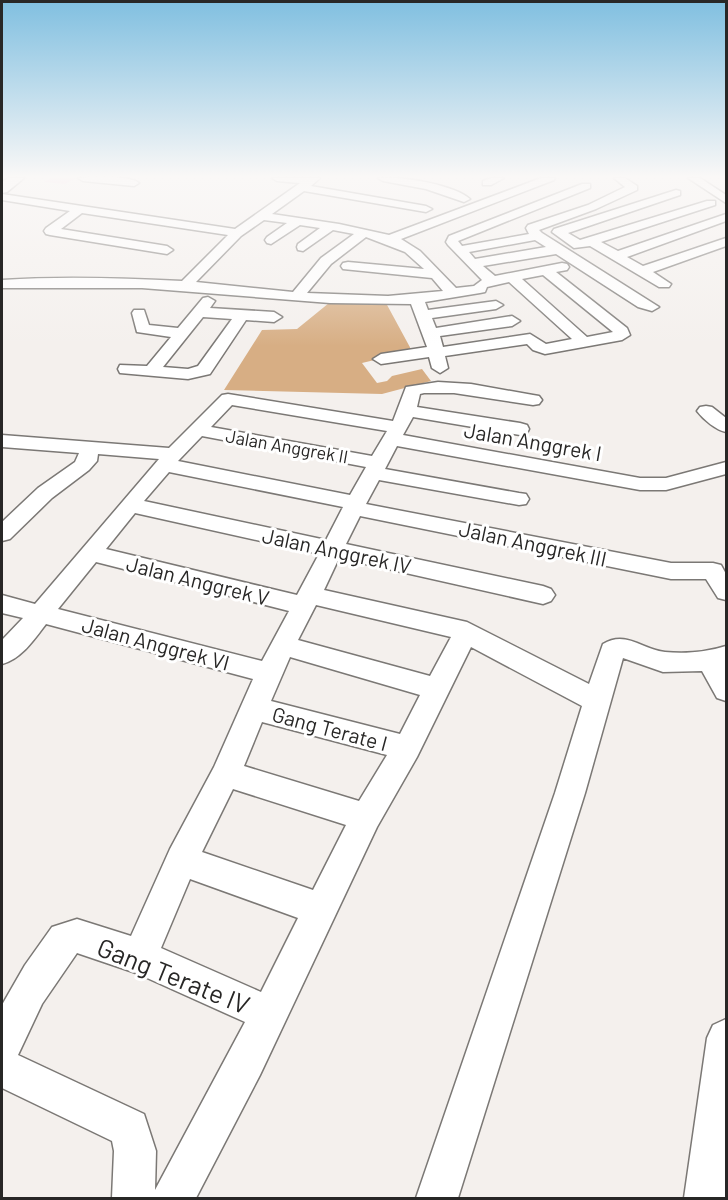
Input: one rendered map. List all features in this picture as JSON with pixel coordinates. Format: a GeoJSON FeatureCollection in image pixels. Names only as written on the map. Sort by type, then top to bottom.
{"type":"FeatureCollection","features":[{"type":"Feature","properties":{"kind":"street"},"geometry":{"type":"LineString","coordinates":[[59,234],[162,268],[185,286],[354,300],[416,299],[582,263]]}},
{"type":"Feature","properties":{"kind":"street"},"geometry":{"type":"LineString","coordinates":[[162,268],[179,234]]}},
{"type":"Feature","properties":{"kind":"street"},"geometry":{"type":"LineString","coordinates":[[185,286],[236,234]]}},
{"type":"Feature","properties":{"kind":"street"},"geometry":{"type":"LineString","coordinates":[[272,240],[280,234]]}},
{"type":"Feature","properties":{"kind":"street"},"geometry":{"type":"LineString","coordinates":[[303,247],[320,234]]}},
{"type":"Feature","properties":{"kind":"street"},"geometry":{"type":"LineString","coordinates":[[297,296],[326,261],[362,234]]}},
{"type":"Feature","properties":{"kind":"street"},"geometry":{"type":"LineString","coordinates":[[366,234],[410,249],[452,292]]}},
{"type":"Feature","properties":{"kind":"street"},"geometry":{"type":"LineString","coordinates":[[368,268],[390,241],[407,234]]}},
{"type":"Feature","properties":{"kind":"street"},"geometry":{"type":"LineString","coordinates":[[469,234],[453,239],[452,242],[472,264],[496,305],[539,347],[545,349],[624,333],[546,270]]}},
{"type":"Feature","properties":{"kind":"street"},"geometry":{"type":"LineString","coordinates":[[561,234],[579,245],[612,234]]}},
{"type":"Feature","properties":{"kind":"street"},"geometry":{"type":"LineString","coordinates":[[617,256],[681,234]]}},
{"type":"Feature","properties":{"kind":"street"},"geometry":{"type":"LineString","coordinates":[[458,250],[537,236],[648,305],[599,312]]}},
{"type":"Feature","properties":{"kind":"street"},"geometry":{"type":"LineString","coordinates":[[644,270],[726,240]]}},
{"type":"Feature","properties":{"kind":"street"},"geometry":{"type":"LineString","coordinates":[[591,241],[644,270],[664,284]]}},
{"type":"Feature","properties":{"kind":"street"},"geometry":{"type":"LineString","coordinates":[[472,264],[560,249]]}},
{"type":"Feature","properties":{"kind":"street"},"geometry":{"type":"LineString","coordinates":[[348,266],[435,274]]}},
{"type":"Feature","properties":{"kind":"street"},"geometry":{"type":"LineString","coordinates":[[2,284],[101,283],[162,268]]}},
{"type":"Feature","properties":{"kind":"street"},"geometry":{"type":"LineString","coordinates":[[513,278],[584,342]]}},
{"type":"Feature","properties":{"kind":"street"},"geometry":{"type":"LineString","coordinates":[[89,301],[101,283]]}},
{"type":"Feature","properties":{"kind":"street"},"geometry":{"type":"LineString","coordinates":[[152,370],[217,289]]}},
{"type":"Feature","properties":{"kind":"street"},"geometry":{"type":"LineString","coordinates":[[416,299],[431,333],[443,380]]}},
{"type":"Feature","properties":{"kind":"street"},"geometry":{"type":"LineString","coordinates":[[423,315],[496,305]]}},
{"type":"Feature","properties":{"kind":"street"},"geometry":{"type":"LineString","coordinates":[[200,312],[274,317]]}},
{"type":"Feature","properties":{"kind":"street"},"geometry":{"type":"LineString","coordinates":[[138,313],[142,329],[181,333]]}},
{"type":"Feature","properties":{"kind":"street"},"geometry":{"type":"LineString","coordinates":[[126,369],[188,374],[204,370],[242,315]]}},
{"type":"Feature","properties":{"kind":"street"},"geometry":{"type":"LineString","coordinates":[[431,333],[512,321]]}},
{"type":"Feature","properties":{"kind":"street"},"geometry":{"type":"LineString","coordinates":[[381,359],[530,339]]}},
{"type":"Feature","properties":{"kind":"street"},"geometry":{"type":"LineString","coordinates":[[140,957],[182,860],[226,774],[269,673],[355,505],[399,426],[414,390],[443,380],[533,400]]}},
{"type":"Feature","properties":{"kind":"street","name":"Jalan Anggrek I"},"geometry":{"type":"LineString","coordinates":[[197,430],[228,399],[399,426],[603,478],[640,484],[666,484],[726,468]]}},
{"type":"Feature","properties":{"kind":"street"},"geometry":{"type":"LineString","coordinates":[[706,411],[726,427]]}},
{"type":"Feature","properties":{"kind":"street"},"geometry":{"type":"LineString","coordinates":[[399,426],[520,429]]}},
{"type":"Feature","properties":{"kind":"street"},"geometry":{"type":"LineString","coordinates":[[2,654],[22,637],[130,505],[197,430]]}},
{"type":"Feature","properties":{"kind":"street","name":"Jalan Anggrek II"},"geometry":{"type":"LineString","coordinates":[[197,430],[519,499]]}},
{"type":"Feature","properties":{"kind":"street","name":"Jalan Anggrek III"},"geometry":{"type":"LineString","coordinates":[[2,441],[88,448],[170,460],[355,505],[643,566],[672,571],[713,571],[726,592]]}},
{"type":"Feature","properties":{"kind":"street"},"geometry":{"type":"LineString","coordinates":[[2,534],[45,493],[82,466],[87,461],[88,448]]}},
{"type":"Feature","properties":{"kind":"street","name":"Jalan Anggrek IV"},"geometry":{"type":"LineString","coordinates":[[130,505],[543,595]]}},
{"type":"Feature","properties":{"kind":"street","name":"Jalan Anggrek V"},"geometry":{"type":"LineString","coordinates":[[92,553],[307,601],[465,633],[596,700]]}},
{"type":"Feature","properties":{"kind":"street","name":"Jalan Anggrek VI"},"geometry":{"type":"LineString","coordinates":[[2,604],[269,673]]}},
{"type":"Feature","properties":{"kind":"street"},"geometry":{"type":"LineString","coordinates":[[173,1198],[269,1014],[366,817],[407,748],[465,633]]}},
{"type":"Feature","properties":{"kind":"street"},"geometry":{"type":"LineString","coordinates":[[284,646],[436,689]]}},
{"type":"Feature","properties":{"kind":"street"},"geometry":{"type":"LineString","coordinates":[[437,1198],[570,793],[612,651],[617,648],[663,662],[718,659],[726,690]]}},
{"type":"Feature","properties":{"kind":"street","name":"Gang Terate I"},"geometry":{"type":"LineString","coordinates":[[253,708],[407,748]]}},
{"type":"Feature","properties":{"kind":"street"},"geometry":{"type":"LineString","coordinates":[[226,774],[366,817]]}},
{"type":"Feature","properties":{"kind":"street"},"geometry":{"type":"LineString","coordinates":[[182,860],[320,909]]}},
{"type":"Feature","properties":{"kind":"street","name":"Gang Terate IV"},"geometry":{"type":"LineString","coordinates":[[2,1048],[9,1028],[45,967],[64,939],[77,936],[140,957],[269,1014]]}},
{"type":"Feature","properties":{"kind":"street"},"geometry":{"type":"LineString","coordinates":[[705,1198],[726,1038]]}},
{"type":"Feature","properties":{"kind":"street"},"geometry":{"type":"LineString","coordinates":[[2,1068],[130,1128],[135,1151],[133,1198]]}},
{"type":"Feature","properties":{"kind":"shaded area"},"geometry":{"type":"Polygon","coordinates":[[[329,303],[386,303],[412,351],[362,363],[377,383],[387,381],[392,376],[422,369],[431,381],[382,394],[224,390],[262,330],[297,329],[329,303]]]}}]}
